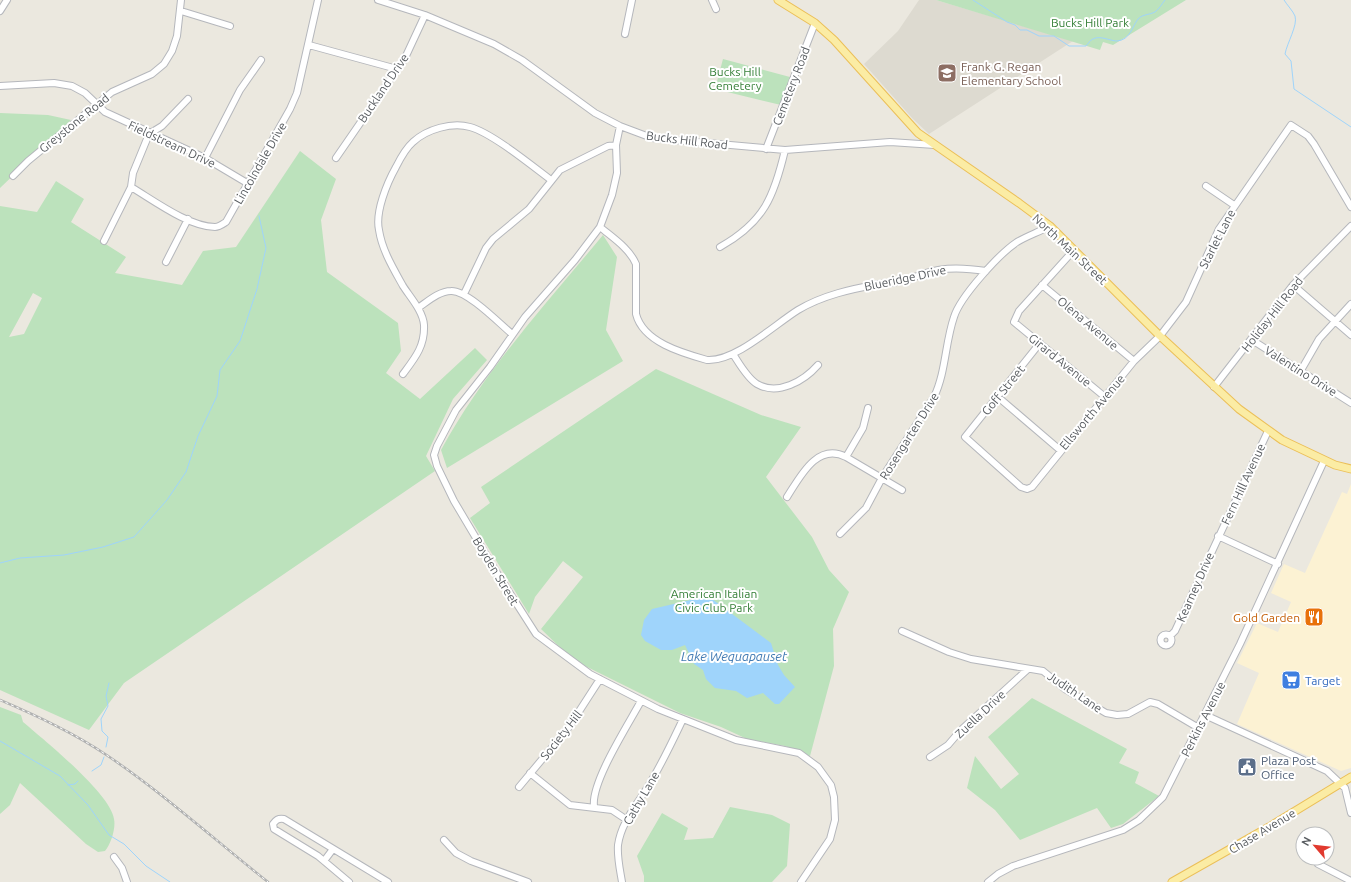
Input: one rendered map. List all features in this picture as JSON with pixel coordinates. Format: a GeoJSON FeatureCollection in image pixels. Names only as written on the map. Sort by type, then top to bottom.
{"type":"FeatureCollection","features":[{"type":"Feature","properties":{"kind":"main road","name":"North Main Street"},"geometry":{"type":"LineString","coordinates":[[778,0],[815,23],[834,40],[918,133],[1050,226],[1160,336],[1214,387],[1268,431],[1282,440],[1324,461],[1351,470]]}},
{"type":"Feature","properties":{"kind":"main road","name":"Chase Avenue"},"geometry":{"type":"LineString","coordinates":[[1172,882],[1260,832],[1351,777]]}},
{"type":"Feature","properties":{"kind":"street"},"geometry":{"type":"LineString","coordinates":[[0,12],[7,0]]}},
{"type":"Feature","properties":{"kind":"street","name":"Greystone Road"},"geometry":{"type":"LineString","coordinates":[[13,176],[28,161],[112,92],[152,74],[164,64],[172,51],[177,36],[182,0]]}},
{"type":"Feature","properties":{"kind":"street","name":"Lincolndale Drive"},"geometry":{"type":"LineString","coordinates":[[131,188],[188,219],[206,226],[217,227],[226,222],[290,110],[297,93],[309,46],[318,0]]}},
{"type":"Feature","properties":{"kind":"street","name":"Bucks Hill Road"},"geometry":{"type":"LineString","coordinates":[[378,0],[394,3],[500,47],[522,60],[595,113],[620,126],[652,138],[785,150],[890,142],[935,145]]}},
{"type":"Feature","properties":{"kind":"street"},"geometry":{"type":"LineString","coordinates":[[626,34],[632,0]]}},
{"type":"Feature","properties":{"kind":"street"},"geometry":{"type":"LineString","coordinates":[[712,0],[716,9]]}},
{"type":"Feature","properties":{"kind":"street"},"geometry":{"type":"LineString","coordinates":[[181,11],[230,26]]}},
{"type":"Feature","properties":{"kind":"street","name":"Buckland Drive"},"geometry":{"type":"LineString","coordinates":[[336,158],[405,58],[425,15]]}},
{"type":"Feature","properties":{"kind":"street","name":"Cemetery Road"},"geometry":{"type":"LineString","coordinates":[[766,148],[815,23]]}},
{"type":"Feature","properties":{"kind":"street"},"geometry":{"type":"LineString","coordinates":[[309,46],[397,69]]}},
{"type":"Feature","properties":{"kind":"street"},"geometry":{"type":"LineString","coordinates":[[205,158],[240,90],[261,60]]}},
{"type":"Feature","properties":{"kind":"street","name":"Fieldstream Drive"},"geometry":{"type":"LineString","coordinates":[[0,86],[54,83],[72,86],[85,93],[105,112],[149,134],[205,158],[247,183]]}},
{"type":"Feature","properties":{"kind":"street"},"geometry":{"type":"LineString","coordinates":[[104,241],[131,188],[133,172],[149,134],[162,126],[188,99]]}},
{"type":"Feature","properties":{"kind":"street","name":"Starlet Lane"},"geometry":{"type":"LineString","coordinates":[[1160,336],[1186,302],[1219,228],[1291,125],[1308,136],[1314,144],[1351,207]]}},
{"type":"Feature","properties":{"kind":"street"},"geometry":{"type":"LineString","coordinates":[[403,374],[419,353],[424,340],[424,323],[418,308],[385,252],[378,229],[381,204],[388,181],[399,161],[413,142],[429,132],[451,126],[470,127],[486,134],[551,180]]}},
{"type":"Feature","properties":{"kind":"street","name":"Boyden Street"},"geometry":{"type":"LineString","coordinates":[[620,126],[616,145],[617,173],[612,195],[600,227],[575,260],[524,317],[490,367],[456,410],[434,455],[437,466],[458,508],[536,634],[600,679],[641,701],[683,720],[748,743],[785,749],[799,753],[818,767],[831,785],[836,811],[834,830],[823,850],[801,882]]}},
{"type":"Feature","properties":{"kind":"street"},"geometry":{"type":"LineString","coordinates":[[464,294],[486,248],[493,239],[529,209],[551,180],[567,166],[608,146],[616,145]]}},
{"type":"Feature","properties":{"kind":"street"},"geometry":{"type":"LineString","coordinates":[[720,247],[732,240],[752,223],[767,206],[777,183],[785,150]]}},
{"type":"Feature","properties":{"kind":"street"},"geometry":{"type":"LineString","coordinates":[[1206,186],[1234,205]]}},
{"type":"Feature","properties":{"kind":"street"},"geometry":{"type":"LineString","coordinates":[[166,262],[188,219]]}},
{"type":"Feature","properties":{"kind":"street","name":"Rosengarten Drive"},"geometry":{"type":"LineString","coordinates":[[840,534],[866,508],[882,478],[934,397],[940,385],[954,316],[960,305],[1001,254],[1017,242],[1050,226]]}},
{"type":"Feature","properties":{"kind":"street","name":"Holiday Hill Road"},"geometry":{"type":"LineString","coordinates":[[1214,387],[1252,340],[1293,285],[1351,226]]}},
{"type":"Feature","properties":{"kind":"street","name":"Blueridge Drive"},"geometry":{"type":"LineString","coordinates":[[600,227],[621,243],[634,258],[638,272],[636,314],[638,322],[649,337],[707,360],[716,361],[733,354],[800,309],[825,298],[850,290],[906,280],[927,272],[940,270],[959,268],[986,271]]}},
{"type":"Feature","properties":{"kind":"street"},"geometry":{"type":"LineString","coordinates":[[1042,285],[1074,250]]}},
{"type":"Feature","properties":{"kind":"street","name":"Girard Avenue"},"geometry":{"type":"LineString","coordinates":[[1042,285],[1019,311],[1014,322],[1105,397]]}},
{"type":"Feature","properties":{"kind":"street","name":"Olena Avenue"},"geometry":{"type":"LineString","coordinates":[[1042,285],[1134,361]]}},
{"type":"Feature","properties":{"kind":"street"},"geometry":{"type":"LineString","coordinates":[[1293,285],[1351,335]]}},
{"type":"Feature","properties":{"kind":"street"},"geometry":{"type":"LineString","coordinates":[[418,308],[438,295],[451,290],[464,294],[512,334]]}},
{"type":"Feature","properties":{"kind":"street"},"geometry":{"type":"LineString","coordinates":[[1300,372],[1319,339],[1351,304]]}},
{"type":"Feature","properties":{"kind":"street","name":"Ellsworth Avenue"},"geometry":{"type":"LineString","coordinates":[[1027,489],[1032,487],[1060,450],[1134,361],[1160,336]]}},
{"type":"Feature","properties":{"kind":"street","name":"Valentino Drive"},"geometry":{"type":"LineString","coordinates":[[1252,340],[1300,372],[1351,403]]}},
{"type":"Feature","properties":{"kind":"street","name":"Goff Street"},"geometry":{"type":"LineString","coordinates":[[1027,489],[1021,487],[965,437],[1040,343]]}},
{"type":"Feature","properties":{"kind":"street"},"geometry":{"type":"LineString","coordinates":[[733,354],[756,383],[777,389],[809,375],[818,364]]}},
{"type":"Feature","properties":{"kind":"street"},"geometry":{"type":"LineString","coordinates":[[998,397],[1060,450]]}},
{"type":"Feature","properties":{"kind":"street"},"geometry":{"type":"LineString","coordinates":[[846,456],[863,428],[868,408]]}},
{"type":"Feature","properties":{"kind":"street","name":"Fern Hill Avenue"},"geometry":{"type":"LineString","coordinates":[[1218,536],[1268,431]]}},
{"type":"Feature","properties":{"kind":"street"},"geometry":{"type":"LineString","coordinates":[[787,497],[805,469],[817,457],[832,452],[846,456],[902,490]]}},
{"type":"Feature","properties":{"kind":"street","name":"Perkins Avenue"},"geometry":{"type":"LineString","coordinates":[[988,882],[998,874],[1013,866],[1123,830],[1139,820],[1163,797],[1197,727],[1205,715],[1278,564],[1324,461]]}},
{"type":"Feature","properties":{"kind":"street"},"geometry":{"type":"LineString","coordinates":[[1218,536],[1278,564]]}},
{"type":"Feature","properties":{"kind":"street","name":"Kearney Drive"},"geometry":{"type":"LineString","coordinates":[[1170,636],[1176,630],[1218,536]]}},
{"type":"Feature","properties":{"kind":"street","name":"Judith Lane"},"geometry":{"type":"LineString","coordinates":[[902,631],[949,652],[971,659],[1043,671],[1065,689],[1106,713],[1117,715],[1128,714],[1150,702],[1157,704],[1197,727]]}},
{"type":"Feature","properties":{"kind":"street","name":"Zuella Drive"},"geometry":{"type":"LineString","coordinates":[[930,757],[948,745],[960,731],[1028,669]]}},
{"type":"Feature","properties":{"kind":"street","name":"Society Hill"},"geometry":{"type":"LineString","coordinates":[[519,787],[569,727],[600,679]]}},
{"type":"Feature","properties":{"kind":"street"},"geometry":{"type":"LineString","coordinates":[[594,806],[593,799],[599,780],[641,701]]}},
{"type":"Feature","properties":{"kind":"street"},"geometry":{"type":"LineString","coordinates":[[1205,715],[1322,768],[1341,783],[1347,793],[1351,813]]}},
{"type":"Feature","properties":{"kind":"street","name":"Cathy Lane"},"geometry":{"type":"LineString","coordinates":[[622,882],[618,845],[627,820],[632,809],[648,787],[683,720]]}},
{"type":"Feature","properties":{"kind":"street"},"geometry":{"type":"LineString","coordinates":[[530,773],[570,805],[577,807],[594,806],[612,810],[627,820]]}},
{"type":"Feature","properties":{"kind":"street"},"geometry":{"type":"LineString","coordinates":[[349,882],[324,861],[274,828],[273,824],[276,820],[280,818],[284,820],[388,882]]}},
{"type":"Feature","properties":{"kind":"street"},"geometry":{"type":"LineString","coordinates":[[444,840],[456,853],[471,861],[528,882]]}},
{"type":"Feature","properties":{"kind":"street"},"geometry":{"type":"LineString","coordinates":[[324,861],[333,849]]}},
{"type":"Feature","properties":{"kind":"street"},"geometry":{"type":"LineString","coordinates":[[114,857],[122,868],[127,882]]}},
{"type":"Feature","properties":{"kind":"street"},"geometry":{"type":"LineString","coordinates":[[1322,866],[1351,881]]}},
{"type":"Feature","properties":{"kind":"shaded area","name":"Frank G. Regan Elementary School"},"geometry":{"type":"Polygon","coordinates":[[[919,0],[936,0],[1073,41],[929,134],[913,119],[864,64],[898,31],[919,0]]]}},
{"type":"Feature","properties":{"kind":"shaded area"},"geometry":{"type":"Polygon","coordinates":[[[1351,484],[1351,768],[1341,771],[1237,724],[1259,673],[1237,663],[1257,623],[1278,632],[1291,602],[1271,593],[1284,564],[1305,573],[1342,492],[1347,494],[1351,484]]]}},
{"type":"Feature","properties":{"kind":"green space","name":"Bucks Hill Park"},"geometry":{"type":"Polygon","coordinates":[[[936,0],[1186,0],[1113,45],[1103,42],[1100,50],[936,0]]]}},
{"type":"Feature","properties":{"kind":"green space","name":"Bucks Hill Cemetery"},"geometry":{"type":"Polygon","coordinates":[[[723,59],[790,77],[781,105],[715,89],[723,59]]]}},
{"type":"Feature","properties":{"kind":"green space"},"geometry":{"type":"Polygon","coordinates":[[[0,113],[48,115],[71,120],[0,188],[0,113]]]}},
{"type":"Feature","properties":{"kind":"green space"},"geometry":{"type":"Polygon","coordinates":[[[300,151],[336,179],[321,220],[327,272],[398,323],[401,351],[386,373],[420,399],[475,348],[487,360],[453,399],[426,456],[435,471],[124,683],[89,730],[0,690],[0,206],[37,212],[56,181],[84,199],[71,222],[126,257],[115,273],[182,285],[203,251],[236,247],[300,151]],[[33,293],[9,337],[24,334],[42,298],[33,293]]]}},
{"type":"Feature","properties":{"kind":"green space"},"geometry":{"type":"Polygon","coordinates":[[[603,235],[617,257],[606,330],[623,361],[447,468],[441,450],[476,393],[496,365],[603,235]]]}},
{"type":"Feature","properties":{"kind":"green space","name":"American Italian Civic Club Park"},"geometry":{"type":"Polygon","coordinates":[[[656,369],[761,415],[801,427],[766,477],[812,537],[829,570],[849,592],[833,629],[834,666],[810,756],[785,746],[747,739],[721,727],[680,713],[573,660],[541,629],[583,577],[563,561],[535,597],[529,614],[470,518],[490,503],[481,487],[656,369]]]}},
{"type":"Feature","properties":{"kind":"green space"},"geometry":{"type":"Polygon","coordinates":[[[1032,698],[1127,749],[1119,763],[1139,772],[1135,783],[1159,796],[1123,824],[1111,828],[1097,808],[1020,840],[995,810],[967,788],[975,756],[1001,789],[1019,774],[988,737],[1032,698]]]}},
{"type":"Feature","properties":{"kind":"green space"},"geometry":{"type":"Polygon","coordinates":[[[0,707],[21,715],[23,722],[75,768],[89,782],[110,808],[114,819],[114,827],[109,844],[105,851],[98,852],[86,844],[20,783],[10,805],[0,814],[0,707]]]}},
{"type":"Feature","properties":{"kind":"green space"},"geometry":{"type":"Polygon","coordinates":[[[730,807],[772,815],[790,824],[787,866],[772,882],[644,882],[644,876],[637,856],[662,813],[688,828],[684,840],[713,838],[730,807]]]}},
{"type":"Feature","properties":{"kind":"water","name":"Lake Wequapauset"},"geometry":{"type":"Polygon","coordinates":[[[708,596],[771,643],[778,665],[784,675],[795,687],[779,704],[775,704],[763,693],[747,698],[736,691],[715,688],[706,679],[703,670],[694,664],[685,645],[672,650],[661,650],[645,641],[641,635],[644,620],[652,609],[708,596]]]}},
{"type":"Feature","properties":{"kind":"waterway"},"geometry":{"type":"LineString","coordinates":[[973,0],[1007,22],[1015,25],[1020,30],[1027,30],[1039,36],[1054,36],[1069,46],[1086,46],[1091,40],[1096,38],[1114,41],[1121,40],[1128,36],[1138,19],[1142,16],[1155,12],[1165,0]]}},
{"type":"Feature","properties":{"kind":"waterway"},"geometry":{"type":"LineString","coordinates":[[1284,0],[1294,14],[1296,20],[1285,54],[1291,61],[1294,89],[1351,127]]}},
{"type":"Feature","properties":{"kind":"waterway"},"geometry":{"type":"LineString","coordinates":[[0,563],[20,558],[64,555],[103,547],[134,537],[167,500],[186,472],[198,436],[217,396],[220,370],[240,341],[257,289],[266,248],[259,216]]}},
{"type":"Feature","properties":{"kind":"waterway"},"geometry":{"type":"LineString","coordinates":[[106,747],[108,737],[102,731],[101,719],[108,706],[106,696],[109,683]]}},
{"type":"Feature","properties":{"kind":"waterway"},"geometry":{"type":"LineString","coordinates":[[0,741],[60,776],[88,805],[109,835],[124,844],[146,866],[170,882]]}},
{"type":"Feature","properties":{"kind":"waterway"},"geometry":{"type":"LineString","coordinates":[[92,771],[101,765],[104,757]]}},
{"type":"Feature","properties":{"kind":"waterway"},"geometry":{"type":"LineString","coordinates":[[68,785],[75,784],[78,781]]}},
{"type":"Feature","properties":{"kind":"railway"},"geometry":{"type":"LineString","coordinates":[[0,700],[55,725],[108,756],[169,801],[268,882]]}},
{"type":"Feature","properties":{"kind":"place","name":"Frank G. Regan Elementary School"},"geometry":{"type":"Point","coordinates":[947,73]}},
{"type":"Feature","properties":{"kind":"place","name":"Gold Garden"},"geometry":{"type":"Point","coordinates":[1314,617]}},
{"type":"Feature","properties":{"kind":"place","name":"Target"},"geometry":{"type":"Point","coordinates":[1291,680]}},
{"type":"Feature","properties":{"kind":"place","name":"Plaza Post Office"},"geometry":{"type":"Point","coordinates":[1247,767]}}]}
